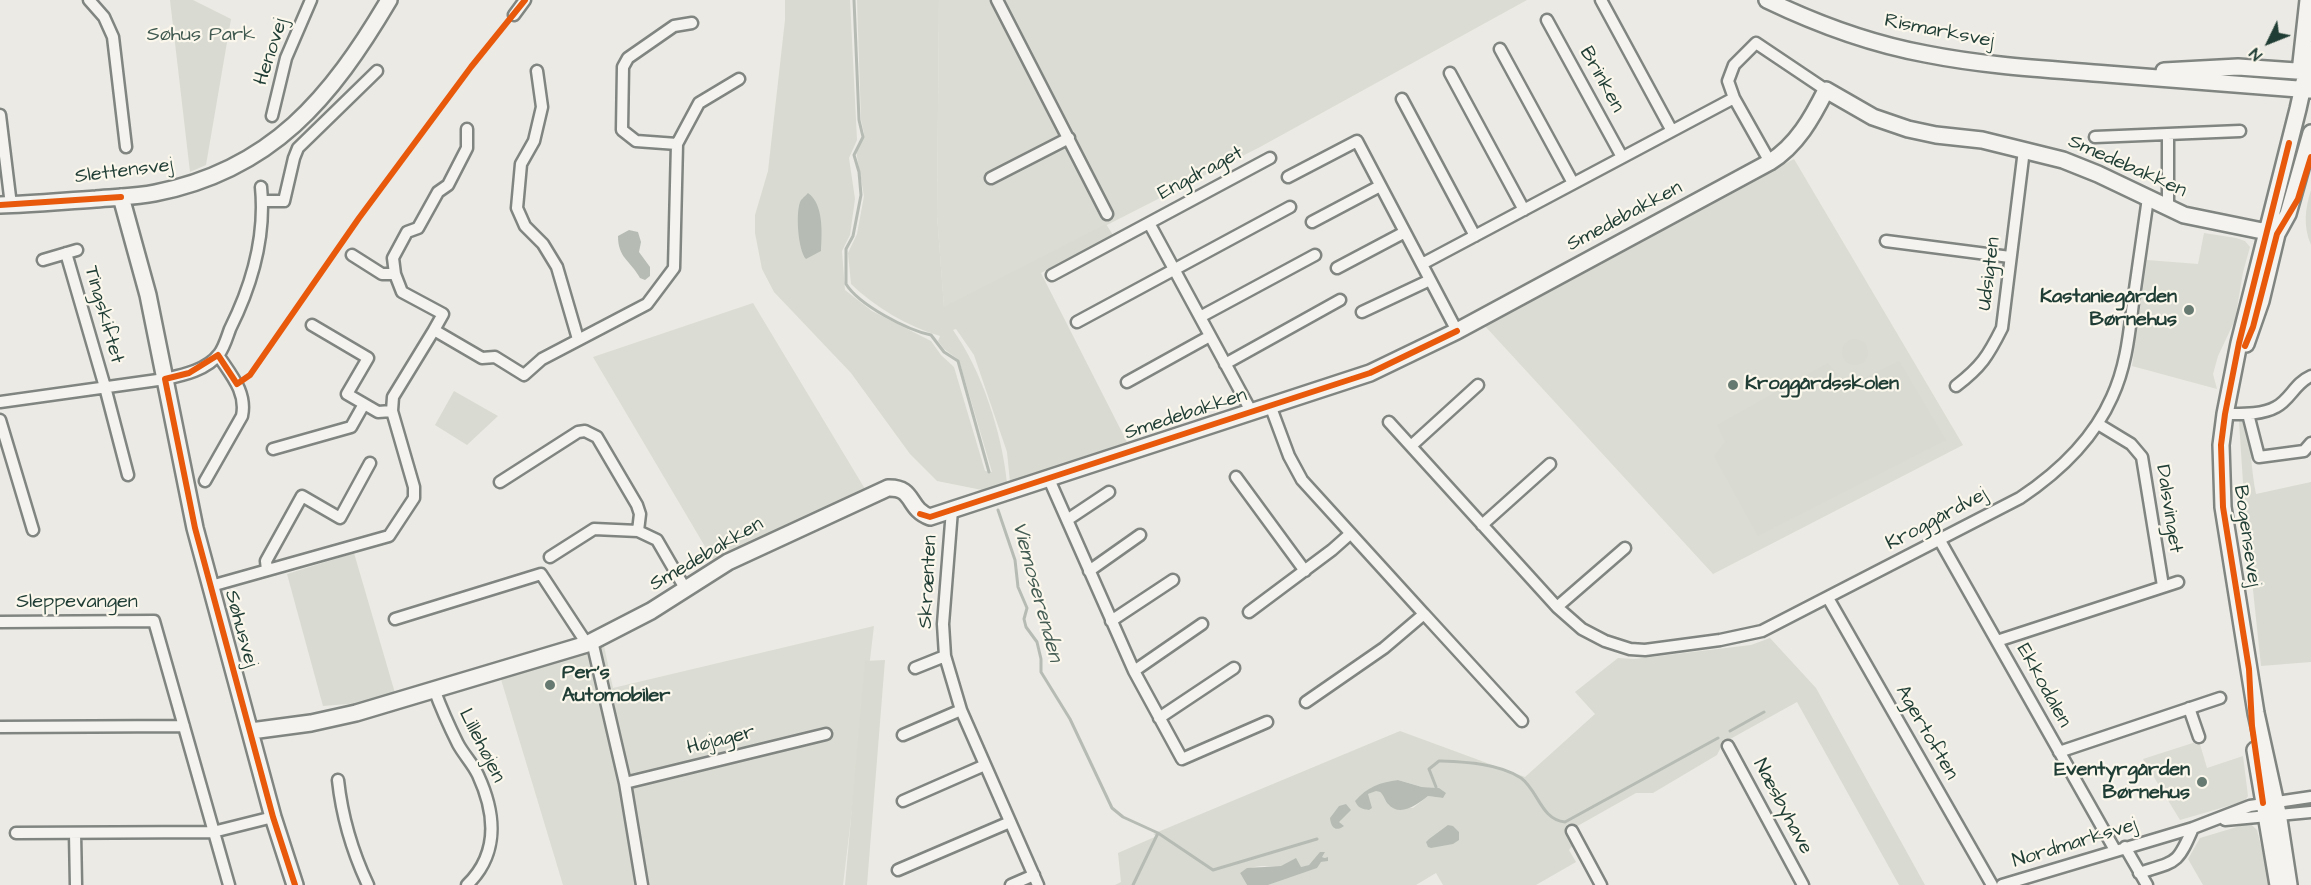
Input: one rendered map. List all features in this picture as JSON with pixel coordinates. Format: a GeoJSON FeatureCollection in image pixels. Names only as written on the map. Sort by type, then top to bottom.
{"type":"FeatureCollection","features":[{"type":"Feature","properties":{"kind":"street"},"geometry":{"type":"LineString","coordinates":[[89,0],[104,17],[113,37],[126,147]]}},
{"type":"Feature","properties":{"kind":"street","name":"Slettensvej"},"geometry":{"type":"LineString","coordinates":[[6,205],[154,193],[185,185],[226,170],[265,148],[294,127],[318,102],[349,64],[389,0]]}},
{"type":"Feature","properties":{"kind":"street"},"geometry":{"type":"LineString","coordinates":[[514,15],[525,0]]}},
{"type":"Feature","properties":{"kind":"street"},"geometry":{"type":"LineString","coordinates":[[997,0],[1107,214]]}},
{"type":"Feature","properties":{"kind":"street","name":"Brinken"},"geometry":{"type":"LineString","coordinates":[[1601,0],[1672,131]]}},
{"type":"Feature","properties":{"kind":"street","name":"Rismarksvej"},"geometry":{"type":"LineString","coordinates":[[1767,0],[1800,15],[1861,37],[1924,54],[1983,64],[2159,79],[2308,81]]}},
{"type":"Feature","properties":{"kind":"street"},"geometry":{"type":"LineString","coordinates":[[2271,233],[2283,199],[2306,113],[2308,0]]}},
{"type":"Feature","properties":{"kind":"street","name":"Henovej"},"geometry":{"type":"LineString","coordinates":[[272,116],[286,58],[306,2]]}},
{"type":"Feature","properties":{"kind":"street","name":"Brinken"},"geometry":{"type":"LineString","coordinates":[[1548,20],[1622,157]]}},
{"type":"Feature","properties":{"kind":"street"},"geometry":{"type":"LineString","coordinates":[[677,144],[636,141],[622,130],[623,67],[628,57],[674,26],[692,23]]}},
{"type":"Feature","properties":{"kind":"street"},"geometry":{"type":"LineString","coordinates":[[1770,162],[1734,98],[1728,81],[1734,65],[1756,43],[1826,90]]}},
{"type":"Feature","properties":{"kind":"street"},"geometry":{"type":"LineString","coordinates":[[1500,49],[1573,183]]}},
{"type":"Feature","properties":{"kind":"street","name":"Bogensevej"},"geometry":{"type":"LineString","coordinates":[[2278,885],[2270,808],[2223,507],[2221,445],[2234,372],[2253,327],[2298,109],[2308,81],[2311,50]]}},
{"type":"Feature","properties":{"kind":"street","name":"Rismarksvej"},"geometry":{"type":"LineString","coordinates":[[2110,74],[2238,67],[2308,81]]}},
{"type":"Feature","properties":{"kind":"street"},"geometry":{"type":"LineString","coordinates":[[262,201],[284,201],[298,148],[377,71]]}},
{"type":"Feature","properties":{"kind":"street"},"geometry":{"type":"LineString","coordinates":[[537,71],[542,107],[534,141],[521,164],[517,208],[525,226],[543,244],[557,267],[578,339]]}},
{"type":"Feature","properties":{"kind":"street"},"geometry":{"type":"LineString","coordinates":[[1450,73],[1524,210]]}},
{"type":"Feature","properties":{"kind":"street"},"geometry":{"type":"LineString","coordinates":[[434,330],[482,358],[495,357],[524,375],[542,359],[646,304],[674,268],[677,144],[699,103],[739,79]]}},
{"type":"Feature","properties":{"kind":"street"},"geometry":{"type":"LineString","coordinates":[[2159,79],[2196,87],[2285,96],[2298,109]]}},
{"type":"Feature","properties":{"kind":"street","name":"Smedebakken"},"geometry":{"type":"LineString","coordinates":[[251,731],[312,723],[356,713],[590,643],[651,611],[728,562],[888,488],[905,491],[920,514],[930,517],[1370,373],[1457,331],[1770,162],[1791,147],[1800,136],[1826,90],[1873,117],[1908,129],[2024,150],[2063,160],[2195,218],[2271,233]]}},
{"type":"Feature","properties":{"kind":"street"},"geometry":{"type":"LineString","coordinates":[[1422,264],[1734,98]]}},
{"type":"Feature","properties":{"kind":"street"},"geometry":{"type":"LineString","coordinates":[[1402,99],[1475,236]]}},
{"type":"Feature","properties":{"kind":"street"},"geometry":{"type":"LineString","coordinates":[[0,115],[6,205]]}},
{"type":"Feature","properties":{"kind":"street"},"geometry":{"type":"LineString","coordinates":[[211,586],[389,536],[414,498],[414,487],[393,411],[393,397],[443,314],[402,292],[395,274],[393,258],[407,232],[418,228],[438,192],[448,185],[467,148],[467,129]]}},
{"type":"Feature","properties":{"kind":"street"},"geometry":{"type":"LineString","coordinates":[[2095,137],[2240,131]]}},
{"type":"Feature","properties":{"kind":"street","name":"Bogensevej"},"geometry":{"type":"LineString","coordinates":[[2271,233],[2288,214],[2311,133]]}},
{"type":"Feature","properties":{"kind":"street"},"geometry":{"type":"LineString","coordinates":[[2168,134],[2168,207]]}},
{"type":"Feature","properties":{"kind":"street"},"geometry":{"type":"LineString","coordinates":[[991,178],[1068,138]]}},
{"type":"Feature","properties":{"kind":"street"},"geometry":{"type":"LineString","coordinates":[[1288,177],[1357,141],[1457,331]]}},
{"type":"Feature","properties":{"kind":"street","name":"Udsigten"},"geometry":{"type":"LineString","coordinates":[[1956,386],[1976,371],[1990,352],[2002,328],[2024,150]]}},
{"type":"Feature","properties":{"kind":"street"},"geometry":{"type":"LineString","coordinates":[[2288,214],[2298,199],[2311,157]]}},
{"type":"Feature","properties":{"kind":"street","name":"Engdraget"},"geometry":{"type":"LineString","coordinates":[[1052,275],[1270,158]]}},
{"type":"Feature","properties":{"kind":"street"},"geometry":{"type":"LineString","coordinates":[[1312,222],[1380,186]]}},
{"type":"Feature","properties":{"kind":"street"},"geometry":{"type":"LineString","coordinates":[[205,481],[242,416],[243,395],[219,355],[247,294],[257,259],[261,187]]}},
{"type":"Feature","properties":{"kind":"street","name":"Søhusvej"},"geometry":{"type":"LineString","coordinates":[[121,197],[147,295],[189,503],[273,817],[295,885]]}},
{"type":"Feature","properties":{"kind":"street","name":"Kroggårdvej"},"geometry":{"type":"LineString","coordinates":[[1389,422],[1557,607],[1582,629],[1599,639],[1630,649],[1645,650],[1720,640],[1762,631],[2020,498],[2039,485],[2078,451],[2098,424],[2113,396],[2126,354],[2148,198]]}},
{"type":"Feature","properties":{"kind":"street"},"geometry":{"type":"LineString","coordinates":[[1077,322],[1290,207]]}},
{"type":"Feature","properties":{"kind":"street","name":"Engdraget"},"geometry":{"type":"LineString","coordinates":[[1149,223],[1251,411]]}},
{"type":"Feature","properties":{"kind":"street"},"geometry":{"type":"LineString","coordinates":[[1336,268],[1405,232]]}},
{"type":"Feature","properties":{"kind":"street"},"geometry":{"type":"LineString","coordinates":[[1886,241],[2010,257]]}},
{"type":"Feature","properties":{"kind":"street","name":"Tingskiftet"},"geometry":{"type":"LineString","coordinates":[[43,260],[71,251],[128,475]]}},
{"type":"Feature","properties":{"kind":"street"},"geometry":{"type":"LineString","coordinates":[[352,255],[382,273],[395,274]]}},
{"type":"Feature","properties":{"kind":"street"},"geometry":{"type":"LineString","coordinates":[[1200,317],[1315,255]]}},
{"type":"Feature","properties":{"kind":"street"},"geometry":{"type":"LineString","coordinates":[[1362,312],[1430,280]]}},
{"type":"Feature","properties":{"kind":"street"},"geometry":{"type":"LineString","coordinates":[[1225,364],[1340,300]]}},
{"type":"Feature","properties":{"kind":"street"},"geometry":{"type":"LineString","coordinates":[[312,325],[368,358],[347,394],[378,412],[393,411]]}},
{"type":"Feature","properties":{"kind":"street"},"geometry":{"type":"LineString","coordinates":[[1127,382],[1210,336]]}},
{"type":"Feature","properties":{"kind":"street","name":"Tingskiftet"},"geometry":{"type":"LineString","coordinates":[[0,402],[165,379],[189,373],[219,355]]}},
{"type":"Feature","properties":{"kind":"street"},"geometry":{"type":"LineString","coordinates":[[2225,414],[2248,414],[2277,407],[2301,381],[2311,376]]}},
{"type":"Feature","properties":{"kind":"street"},"geometry":{"type":"LineString","coordinates":[[1411,446],[1478,385]]}},
{"type":"Feature","properties":{"kind":"street"},"geometry":{"type":"LineString","coordinates":[[273,449],[351,427],[364,404]]}},
{"type":"Feature","properties":{"kind":"street"},"geometry":{"type":"LineString","coordinates":[[1270,405],[1289,456],[1302,480],[1522,721]]}},
{"type":"Feature","properties":{"kind":"street"},"geometry":{"type":"LineString","coordinates":[[2248,414],[2259,457],[2304,451],[2311,444]]}},
{"type":"Feature","properties":{"kind":"street"},"geometry":{"type":"LineString","coordinates":[[0,420],[33,531]]}},
{"type":"Feature","properties":{"kind":"street","name":"Dalsvinget"},"geometry":{"type":"LineString","coordinates":[[2098,424],[2131,444],[2142,458],[2163,586]]}},
{"type":"Feature","properties":{"kind":"street"},"geometry":{"type":"LineString","coordinates":[[500,482],[578,432],[591,433],[597,437],[637,505],[640,514],[638,531]]}},
{"type":"Feature","properties":{"kind":"street"},"geometry":{"type":"LineString","coordinates":[[267,570],[266,561],[302,496],[340,518],[370,464]]}},
{"type":"Feature","properties":{"kind":"street"},"geometry":{"type":"LineString","coordinates":[[1482,525],[1550,464]]}},
{"type":"Feature","properties":{"kind":"street"},"geometry":{"type":"LineString","coordinates":[[1048,477],[1134,671],[1182,759],[1267,722]]}},
{"type":"Feature","properties":{"kind":"street"},"geometry":{"type":"LineString","coordinates":[[1236,477],[1305,572]]}},
{"type":"Feature","properties":{"kind":"street"},"geometry":{"type":"LineString","coordinates":[[1066,520],[1109,492]]}},
{"type":"Feature","properties":{"kind":"street","name":"Skrænten"},"geometry":{"type":"LineString","coordinates":[[952,510],[943,624],[945,656],[961,710],[1036,880],[1011,885]]}},
{"type":"Feature","properties":{"kind":"street"},"geometry":{"type":"LineString","coordinates":[[550,557],[594,529],[638,531],[657,540],[686,590]]}},
{"type":"Feature","properties":{"kind":"street"},"geometry":{"type":"LineString","coordinates":[[1250,612],[1305,572],[1350,534]]}},
{"type":"Feature","properties":{"kind":"street"},"geometry":{"type":"LineString","coordinates":[[1089,571],[1140,535]]}},
{"type":"Feature","properties":{"kind":"street","name":"Ekkodalen"},"geometry":{"type":"LineString","coordinates":[[1939,539],[2059,752],[2146,885]]}},
{"type":"Feature","properties":{"kind":"street"},"geometry":{"type":"LineString","coordinates":[[1557,607],[1625,548]]}},
{"type":"Feature","properties":{"kind":"street"},"geometry":{"type":"LineString","coordinates":[[395,619],[541,574],[590,643],[625,783],[642,885]]}},
{"type":"Feature","properties":{"kind":"street"},"geometry":{"type":"LineString","coordinates":[[1111,621],[1173,580]]}},
{"type":"Feature","properties":{"kind":"street","name":"Dalsvinget"},"geometry":{"type":"LineString","coordinates":[[1997,641],[2178,582]]}},
{"type":"Feature","properties":{"kind":"street","name":"Agertoften"},"geometry":{"type":"LineString","coordinates":[[1828,598],[1992,885]]}},
{"type":"Feature","properties":{"kind":"street"},"geometry":{"type":"LineString","coordinates":[[1306,702],[1384,648],[1424,614]]}},
{"type":"Feature","properties":{"kind":"street","name":"Sleppevangen"},"geometry":{"type":"LineString","coordinates":[[0,622],[154,621],[230,885]]}},
{"type":"Feature","properties":{"kind":"street"},"geometry":{"type":"LineString","coordinates":[[1134,671],[1202,624]]}},
{"type":"Feature","properties":{"kind":"street","name":"Skrænten"},"geometry":{"type":"LineString","coordinates":[[915,668],[945,656]]}},
{"type":"Feature","properties":{"kind":"street"},"geometry":{"type":"LineString","coordinates":[[1159,718],[1234,668]]}},
{"type":"Feature","properties":{"kind":"street","name":"Lillehøjen"},"geometry":{"type":"LineString","coordinates":[[434,689],[459,746],[477,774],[491,817],[491,841],[487,858],[476,876],[466,885]]}},
{"type":"Feature","properties":{"kind":"street"},"geometry":{"type":"LineString","coordinates":[[2059,752],[2220,698]]}},
{"type":"Feature","properties":{"kind":"street"},"geometry":{"type":"LineString","coordinates":[[2189,708],[2199,737]]}},
{"type":"Feature","properties":{"kind":"street"},"geometry":{"type":"LineString","coordinates":[[903,735],[961,710]]}},
{"type":"Feature","properties":{"kind":"street"},"geometry":{"type":"LineString","coordinates":[[0,727],[184,726]]}},
{"type":"Feature","properties":{"kind":"street","name":"Højager"},"geometry":{"type":"LineString","coordinates":[[625,783],[826,734]]}},
{"type":"Feature","properties":{"kind":"street","name":"Næsbyhave"},"geometry":{"type":"LineString","coordinates":[[1728,746],[1803,885]]}},
{"type":"Feature","properties":{"kind":"street"},"geometry":{"type":"LineString","coordinates":[[903,801],[985,765]]}},
{"type":"Feature","properties":{"kind":"street"},"geometry":{"type":"LineString","coordinates":[[338,780],[341,812],[368,885]]}},
{"type":"Feature","properties":{"kind":"street"},"geometry":{"type":"LineString","coordinates":[[2270,808],[2311,796]]}},
{"type":"Feature","properties":{"kind":"street","name":"Nordmarksvej"},"geometry":{"type":"LineString","coordinates":[[2002,885],[2037,880],[2120,848],[2193,828],[2250,806],[2270,808]]}},
{"type":"Feature","properties":{"kind":"street"},"geometry":{"type":"LineString","coordinates":[[2270,808],[2311,812]]}},
{"type":"Feature","properties":{"kind":"street","name":"Bogensevej"},"geometry":{"type":"LineString","coordinates":[[2270,808],[2289,885]]}},
{"type":"Feature","properties":{"kind":"street"},"geometry":{"type":"LineString","coordinates":[[16,833],[213,832],[273,817]]}},
{"type":"Feature","properties":{"kind":"street"},"geometry":{"type":"LineString","coordinates":[[898,870],[1010,822]]}},
{"type":"Feature","properties":{"kind":"street"},"geometry":{"type":"LineString","coordinates":[[2139,873],[2174,862],[2182,853],[2193,828]]}},
{"type":"Feature","properties":{"kind":"street"},"geometry":{"type":"LineString","coordinates":[[1572,831],[1601,885]]}},
{"type":"Feature","properties":{"kind":"street"},"geometry":{"type":"LineString","coordinates":[[75,834],[76,885]]}},
{"type":"Feature","properties":{"kind":"shaded area"},"geometry":{"type":"Polygon","coordinates":[[[939,0],[1527,0],[1260,147],[944,308],[937,215],[939,0]]]}},
{"type":"Feature","properties":{"kind":"shaded area","name":"Kroggårdsskolen"},"geometry":{"type":"Polygon","coordinates":[[[1794,159],[1963,445],[1713,574],[1484,325],[1794,159]]]}},
{"type":"Feature","properties":{"kind":"shaded area"},"geometry":{"type":"Polygon","coordinates":[[[808,193],[817,204],[822,236],[821,251],[806,259],[799,239],[798,221],[799,205],[808,193]]]}},
{"type":"Feature","properties":{"kind":"shaded area"},"geometry":{"type":"Polygon","coordinates":[[[629,230],[638,232],[641,242],[639,252],[650,267],[650,276],[645,280],[640,278],[620,249],[618,236],[629,230]]]}},
{"type":"Feature","properties":{"kind":"shaded area","name":"Kastaniegården Børnehus"},"geometry":{"type":"Polygon","coordinates":[[[2204,233],[2236,238],[2245,241],[2250,247],[2243,272],[2235,320],[2218,356],[2213,374],[2217,389],[2132,366],[2147,260],[2198,264],[2204,233]]]}},
{"type":"Feature","properties":{"kind":"shaded area"},"geometry":{"type":"Polygon","coordinates":[[[753,303],[865,489],[713,560],[593,357],[753,303]]]}},
{"type":"Feature","properties":{"kind":"shaded area"},"geometry":{"type":"Polygon","coordinates":[[[874,626],[843,885],[563,885],[500,676],[604,646],[613,688],[874,626]]]}},
{"type":"Feature","properties":{"kind":"shaded area","name":"Eventyrgården Børnehus"},"geometry":{"type":"Polygon","coordinates":[[[2199,741],[2207,768],[2243,756],[2248,796],[2245,801],[2180,820],[2143,759],[2199,741]]]}},
{"type":"Feature","properties":{"kind":"shaded area"},"geometry":{"type":"Polygon","coordinates":[[[1398,780],[1422,787],[1439,788],[1446,793],[1443,798],[1428,796],[1414,806],[1403,810],[1393,808],[1380,792],[1376,791],[1368,794],[1372,808],[1369,810],[1360,808],[1356,803],[1355,801],[1369,789],[1398,780]]]}},
{"type":"Feature","properties":{"kind":"shaded area"},"geometry":{"type":"Polygon","coordinates":[[[1346,804],[1351,810],[1339,822],[1344,826],[1339,829],[1334,828],[1330,818],[1339,806],[1346,804]]]}},
{"type":"Feature","properties":{"kind":"shaded area"},"geometry":{"type":"Polygon","coordinates":[[[1448,825],[1453,826],[1459,832],[1459,840],[1453,844],[1428,847],[1426,842],[1448,825]]]}},
{"type":"Feature","properties":{"kind":"shaded area"},"geometry":{"type":"Polygon","coordinates":[[[1320,852],[1325,852],[1322,857],[1328,857],[1328,861],[1321,862],[1317,868],[1268,885],[1247,885],[1240,873],[1247,868],[1281,866],[1296,858],[1301,867],[1309,865],[1320,852]]]}},
{"type":"Feature","properties":{"kind":"green space","name":"Søhus Park"},"geometry":{"type":"Polygon","coordinates":[[[170,0],[193,0],[231,19],[206,165],[190,172],[170,0]]]}},
{"type":"Feature","properties":{"kind":"green space"},"geometry":{"type":"Polygon","coordinates":[[[785,0],[850,0],[857,140],[849,158],[855,199],[850,235],[842,251],[845,290],[872,311],[931,341],[954,367],[985,471],[992,472],[959,360],[944,349],[938,341],[940,336],[892,315],[851,284],[848,253],[857,234],[864,196],[856,151],[864,133],[861,120],[857,0],[939,0],[937,215],[944,307],[1106,224],[1113,235],[1041,273],[1127,442],[1010,482],[1007,452],[974,355],[956,329],[953,330],[973,364],[989,403],[1001,444],[1007,483],[982,490],[937,481],[910,454],[851,373],[774,292],[762,269],[755,233],[755,215],[768,171],[785,20],[785,0]]]}},
{"type":"Feature","properties":{"kind":"green space"},"geometry":{"type":"Polygon","coordinates":[[[2311,190],[2311,245],[2306,218],[2311,190]]]}},
{"type":"Feature","properties":{"kind":"green space"},"geometry":{"type":"Polygon","coordinates":[[[1855,339],[1864,343],[1868,352],[1864,361],[1855,365],[1846,361],[1842,352],[1846,343],[1855,339]]]}},
{"type":"Feature","properties":{"kind":"green space"},"geometry":{"type":"Polygon","coordinates":[[[1899,361],[1946,440],[1758,536],[1714,456],[1725,442],[1717,425],[1828,363],[1841,380],[1853,383],[1899,361]]]}},
{"type":"Feature","properties":{"kind":"green space"},"geometry":{"type":"Polygon","coordinates":[[[454,391],[498,416],[467,445],[435,425],[454,391]]]}},
{"type":"Feature","properties":{"kind":"green space"},"geometry":{"type":"Polygon","coordinates":[[[2246,420],[2256,494],[2311,482],[2311,662],[2261,666],[2245,514],[2239,421],[2246,420]]]}},
{"type":"Feature","properties":{"kind":"green space"},"geometry":{"type":"Polygon","coordinates":[[[354,553],[395,693],[372,702],[323,706],[287,574],[354,553]]]}},
{"type":"Feature","properties":{"kind":"green space"},"geometry":{"type":"Polygon","coordinates":[[[1770,638],[1816,688],[1925,885],[1899,885],[1797,702],[1723,743],[1717,755],[1653,793],[1636,793],[1574,828],[1573,845],[1569,850],[1576,862],[1536,885],[1443,885],[1436,873],[1416,885],[1268,885],[1324,861],[1325,858],[1322,857],[1304,867],[1263,866],[1248,869],[1240,873],[1247,885],[1115,885],[1121,882],[1118,853],[1157,836],[1153,834],[1400,731],[1525,777],[1595,714],[1575,692],[1618,658],[1634,659],[1751,645],[1770,638]],[[1398,780],[1360,796],[1368,799],[1368,794],[1376,790],[1383,794],[1389,805],[1413,808],[1428,796],[1443,798],[1439,788],[1422,787],[1398,780]]]}},
{"type":"Feature","properties":{"kind":"green space"},"geometry":{"type":"Polygon","coordinates":[[[885,660],[867,885],[845,885],[865,661],[885,660]]]}},
{"type":"Feature","properties":{"kind":"green space"},"geometry":{"type":"Polygon","coordinates":[[[2250,823],[2257,830],[2271,885],[2203,885],[2188,859],[2200,838],[2250,823]]]}},
{"type":"Feature","properties":{"kind":"waterway","name":"Viemoserenden"},"geometry":{"type":"LineString","coordinates":[[854,0],[859,120],[863,137],[854,155],[859,172],[861,195],[853,236],[846,249],[846,284],[861,300],[884,316],[931,335],[944,352],[958,361],[989,472]]}},
{"type":"Feature","properties":{"kind":"waterway","name":"Viemoserenden"},"geometry":{"type":"LineString","coordinates":[[998,510],[1015,560],[1018,587],[1027,608],[1024,619],[1026,627],[1037,642],[1041,672],[1070,719],[1112,808],[1123,817],[1158,833],[1133,885]]}},
{"type":"Feature","properties":{"kind":"waterway"},"geometry":{"type":"LineString","coordinates":[[1730,731],[1764,712]]}},
{"type":"Feature","properties":{"kind":"waterway"},"geometry":{"type":"LineString","coordinates":[[1436,787],[1429,769],[1439,761],[1492,766],[1521,778],[1550,816],[1565,822],[1718,738]]}},
{"type":"Feature","properties":{"kind":"waterway"},"geometry":{"type":"LineString","coordinates":[[1158,833],[1213,870],[1317,839]]}},
{"type":"Feature","properties":{"kind":"cycle path"},"geometry":{"type":"LineString","coordinates":[[295,885],[273,817],[195,528],[165,379],[189,373],[218,355],[237,384],[250,375],[359,218],[471,67],[525,0]]}},
{"type":"Feature","properties":{"kind":"cycle path"},"geometry":{"type":"LineString","coordinates":[[2263,803],[2252,726],[2249,669],[2223,507],[2221,445],[2239,343],[2289,143]]}},
{"type":"Feature","properties":{"kind":"cycle path"},"geometry":{"type":"LineString","coordinates":[[2245,346],[2253,327],[2277,234],[2298,199],[2311,157]]}},
{"type":"Feature","properties":{"kind":"cycle path"},"geometry":{"type":"LineString","coordinates":[[0,205],[121,197]]}},
{"type":"Feature","properties":{"kind":"cycle path"},"geometry":{"type":"LineString","coordinates":[[920,514],[930,517],[1370,373],[1457,331]]}},
{"type":"Feature","properties":{"kind":"place","name":"Kastaniegården Børnehus"},"geometry":{"type":"Point","coordinates":[2189,310]}},
{"type":"Feature","properties":{"kind":"place","name":"Kroggårdsskolen"},"geometry":{"type":"Point","coordinates":[1733,385]}},
{"type":"Feature","properties":{"kind":"place","name":"Per's Automobiler"},"geometry":{"type":"Point","coordinates":[550,685]}},
{"type":"Feature","properties":{"kind":"place","name":"Eventyrgården Børnehus"},"geometry":{"type":"Point","coordinates":[2202,782]}}]}
